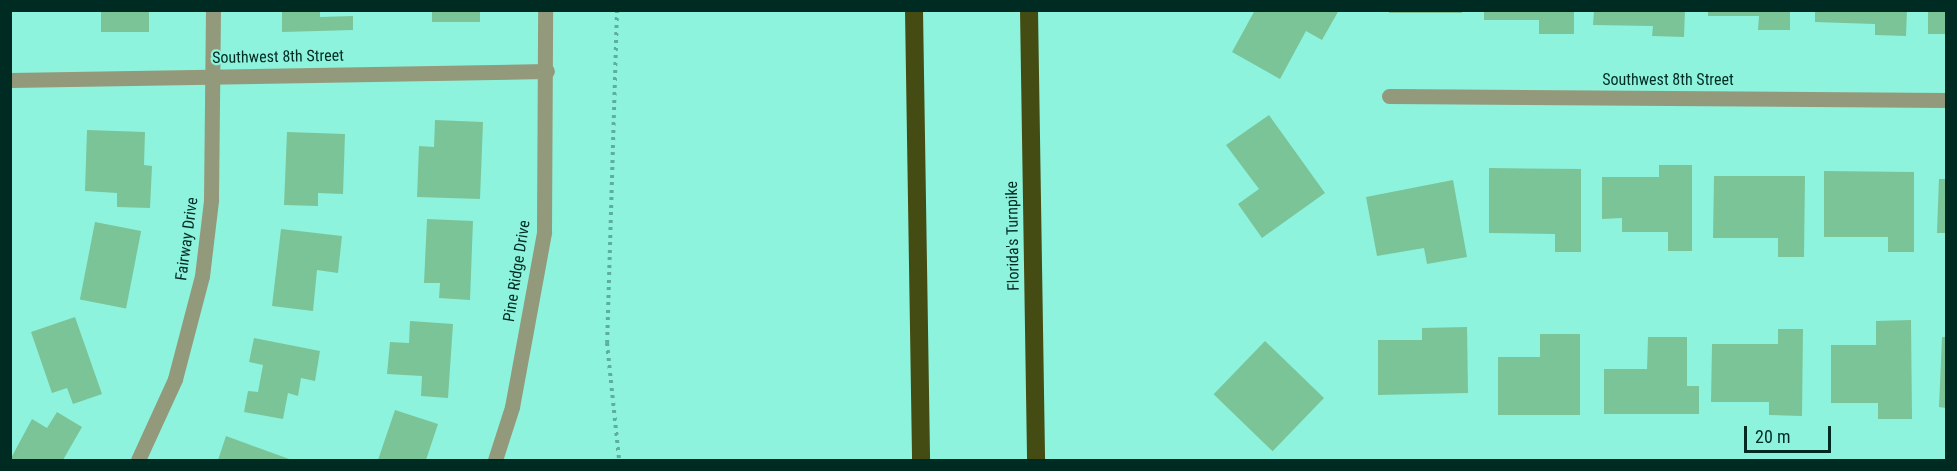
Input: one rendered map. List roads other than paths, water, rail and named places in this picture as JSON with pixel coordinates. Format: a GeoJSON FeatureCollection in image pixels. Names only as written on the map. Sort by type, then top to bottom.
{"type":"FeatureCollection","features":[{"type":"Feature","properties":{"kind":"highway"},"geometry":{"type":"LineString","coordinates":[[914,10],[921,460]]}},
{"type":"Feature","properties":{"kind":"highway","name":"Florida's Turnpike"},"geometry":{"type":"LineString","coordinates":[[1029,10],[1036,460]]}},
{"type":"Feature","properties":{"kind":"street","name":"Fairway Drive"},"geometry":{"type":"LineString","coordinates":[[138,460],[175,379],[202,276],[211,200],[213,10]]}},
{"type":"Feature","properties":{"kind":"street","name":"Pine Ridge Drive"},"geometry":{"type":"LineString","coordinates":[[495,460],[512,407],[544,232],[547,71],[545,10]]}},
{"type":"Feature","properties":{"kind":"street","name":"Southwest 8th Street"},"geometry":{"type":"LineString","coordinates":[[10,80],[547,71]]}},
{"type":"Feature","properties":{"kind":"street","name":"Southwest 8th Street"},"geometry":{"type":"LineString","coordinates":[[1389,96],[1947,100]]}}]}
